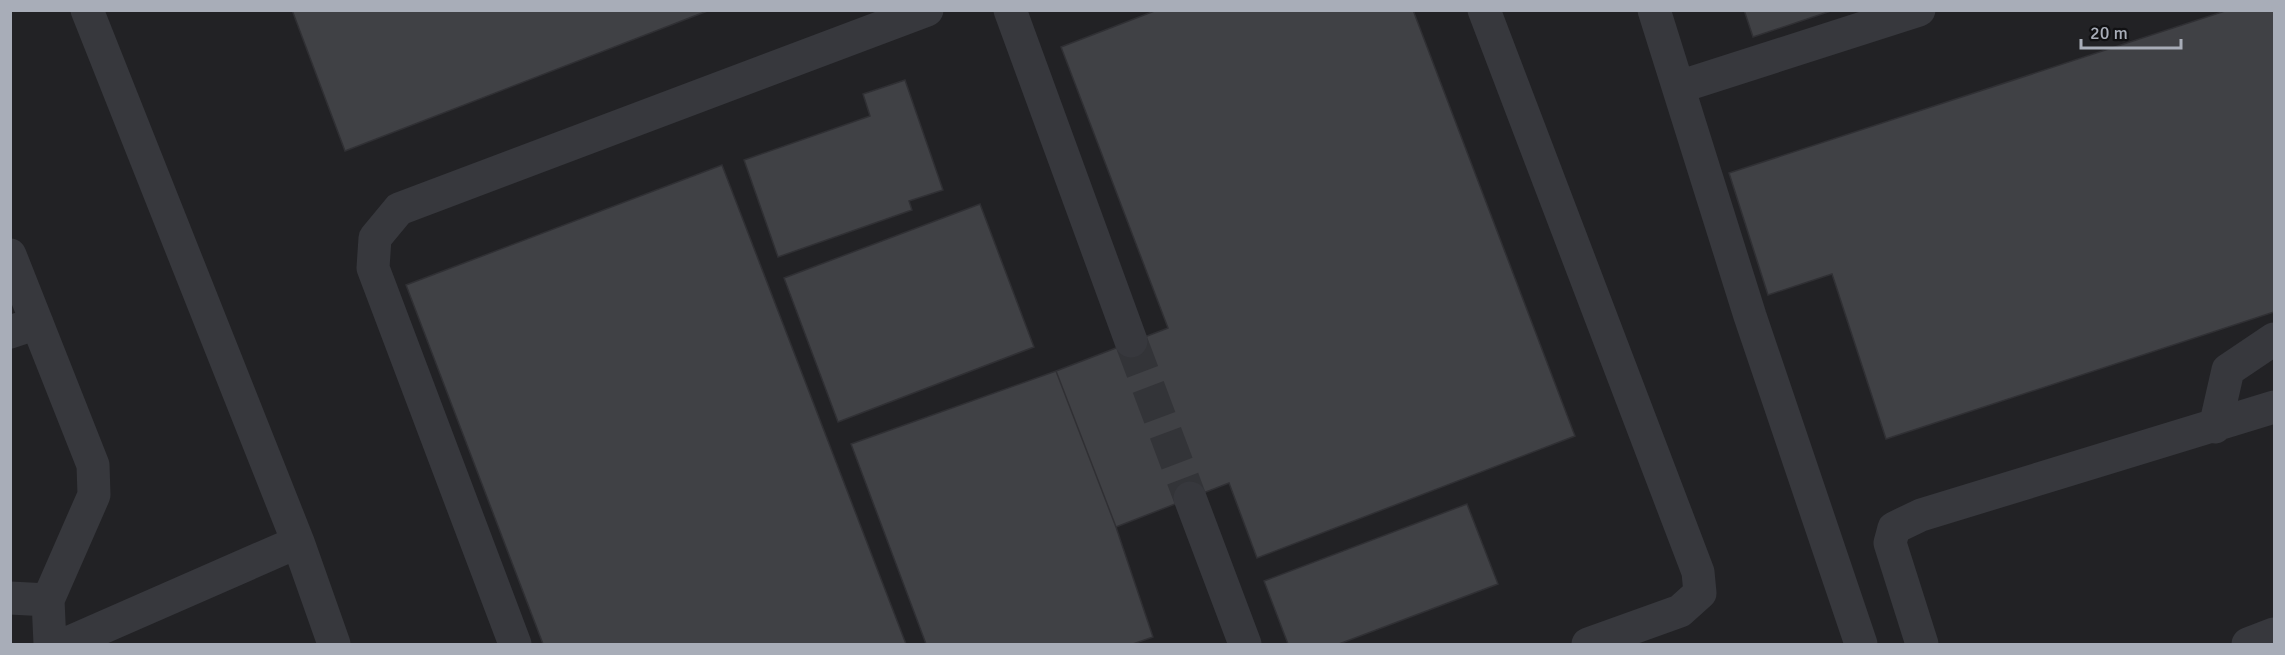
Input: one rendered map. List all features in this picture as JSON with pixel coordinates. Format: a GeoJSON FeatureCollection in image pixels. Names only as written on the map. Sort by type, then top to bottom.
{"type":"FeatureCollection","features":[{"type":"Feature","properties":{"kind":"street"},"geometry":{"type":"LineString","coordinates":[[87,10],[298,542],[334,645]]}},
{"type":"Feature","properties":{"kind":"street"},"geometry":{"type":"LineString","coordinates":[[514,645],[373,268],[375,238],[399,209],[927,10]]}},
{"type":"Feature","properties":{"kind":"street"},"geometry":{"type":"LineString","coordinates":[[1010,10],[1131,341]]}},
{"type":"Feature","properties":{"kind":"street"},"geometry":{"type":"LineString","coordinates":[[1484,10],[1698,573],[1700,594],[1680,611],[1588,645]]}},
{"type":"Feature","properties":{"kind":"street"},"geometry":{"type":"LineString","coordinates":[[1654,10],[1750,316],[1861,645]]}},
{"type":"Feature","properties":{"kind":"street"},"geometry":{"type":"LineString","coordinates":[[1679,87],[1919,10]]}},
{"type":"Feature","properties":{"kind":"street"},"geometry":{"type":"LineString","coordinates":[[10,255],[24,328],[93,465],[94,495],[48,600],[50,645]]}},
{"type":"Feature","properties":{"kind":"street"},"geometry":{"type":"LineString","coordinates":[[2215,427],[2228,370],[2274,339]]}},
{"type":"Feature","properties":{"kind":"street"},"geometry":{"type":"LineString","coordinates":[[1922,645],[1890,543],[1894,528],[1921,515],[2215,427],[2274,407]]}},
{"type":"Feature","properties":{"kind":"street"},"geometry":{"type":"LineString","coordinates":[[1190,498],[1245,645]]}},
{"type":"Feature","properties":{"kind":"street"},"geometry":{"type":"LineString","coordinates":[[65,645],[298,542]]}},
{"type":"Feature","properties":{"kind":"street"},"geometry":{"type":"LineString","coordinates":[[10,598],[48,600]]}},
{"type":"Feature","properties":{"kind":"street"},"geometry":{"type":"LineString","coordinates":[[2248,645],[2274,634]]}},
{"type":"Feature","properties":{"kind":"shaded area"},"geometry":{"type":"Polygon","coordinates":[[[10,11],[2274,11],[2274,644],[11,644],[10,11]]]}},
{"type":"Feature","properties":{"kind":"building"},"geometry":{"type":"Polygon","coordinates":[[[292,10],[710,10],[345,151],[292,10]]]}},
{"type":"Feature","properties":{"kind":"building"},"geometry":{"type":"Polygon","coordinates":[[[1157,10],[1413,10],[1575,436],[1257,558],[1229,483],[1116,527],[1056,371],[1168,328],[1061,47],[1157,10]]]}},
{"type":"Feature","properties":{"kind":"building"},"geometry":{"type":"Polygon","coordinates":[[[1744,10],[1834,10],[1753,37],[1744,10]]]}},
{"type":"Feature","properties":{"kind":"building"},"geometry":{"type":"Polygon","coordinates":[[[2228,10],[2274,10],[2274,312],[1886,439],[1832,274],[1768,295],[1729,173],[2228,10]]]}},
{"type":"Feature","properties":{"kind":"building"},"geometry":{"type":"Polygon","coordinates":[[[905,80],[943,190],[909,201],[912,210],[778,257],[744,160],[870,116],[863,94],[905,80]]]}},
{"type":"Feature","properties":{"kind":"building"},"geometry":{"type":"Polygon","coordinates":[[[722,165],[906,644],[543,644],[406,285],[722,165]]]}},
{"type":"Feature","properties":{"kind":"building"},"geometry":{"type":"Polygon","coordinates":[[[980,204],[1034,347],[838,422],[784,278],[980,204]]]}},
{"type":"Feature","properties":{"kind":"building"},"geometry":{"type":"Polygon","coordinates":[[[1056,371],[1116,527],[1153,637],[1133,644],[926,644],[851,444],[1056,371]]]}},
{"type":"Feature","properties":{"kind":"building"},"geometry":{"type":"Polygon","coordinates":[[[1467,504],[1498,584],[1339,644],[1288,644],[1264,581],[1467,504]]]}},
{"type":"Feature","properties":{"kind":"tunnel"},"geometry":{"type":"LineString","coordinates":[[1131,341],[1190,498]]}}]}
